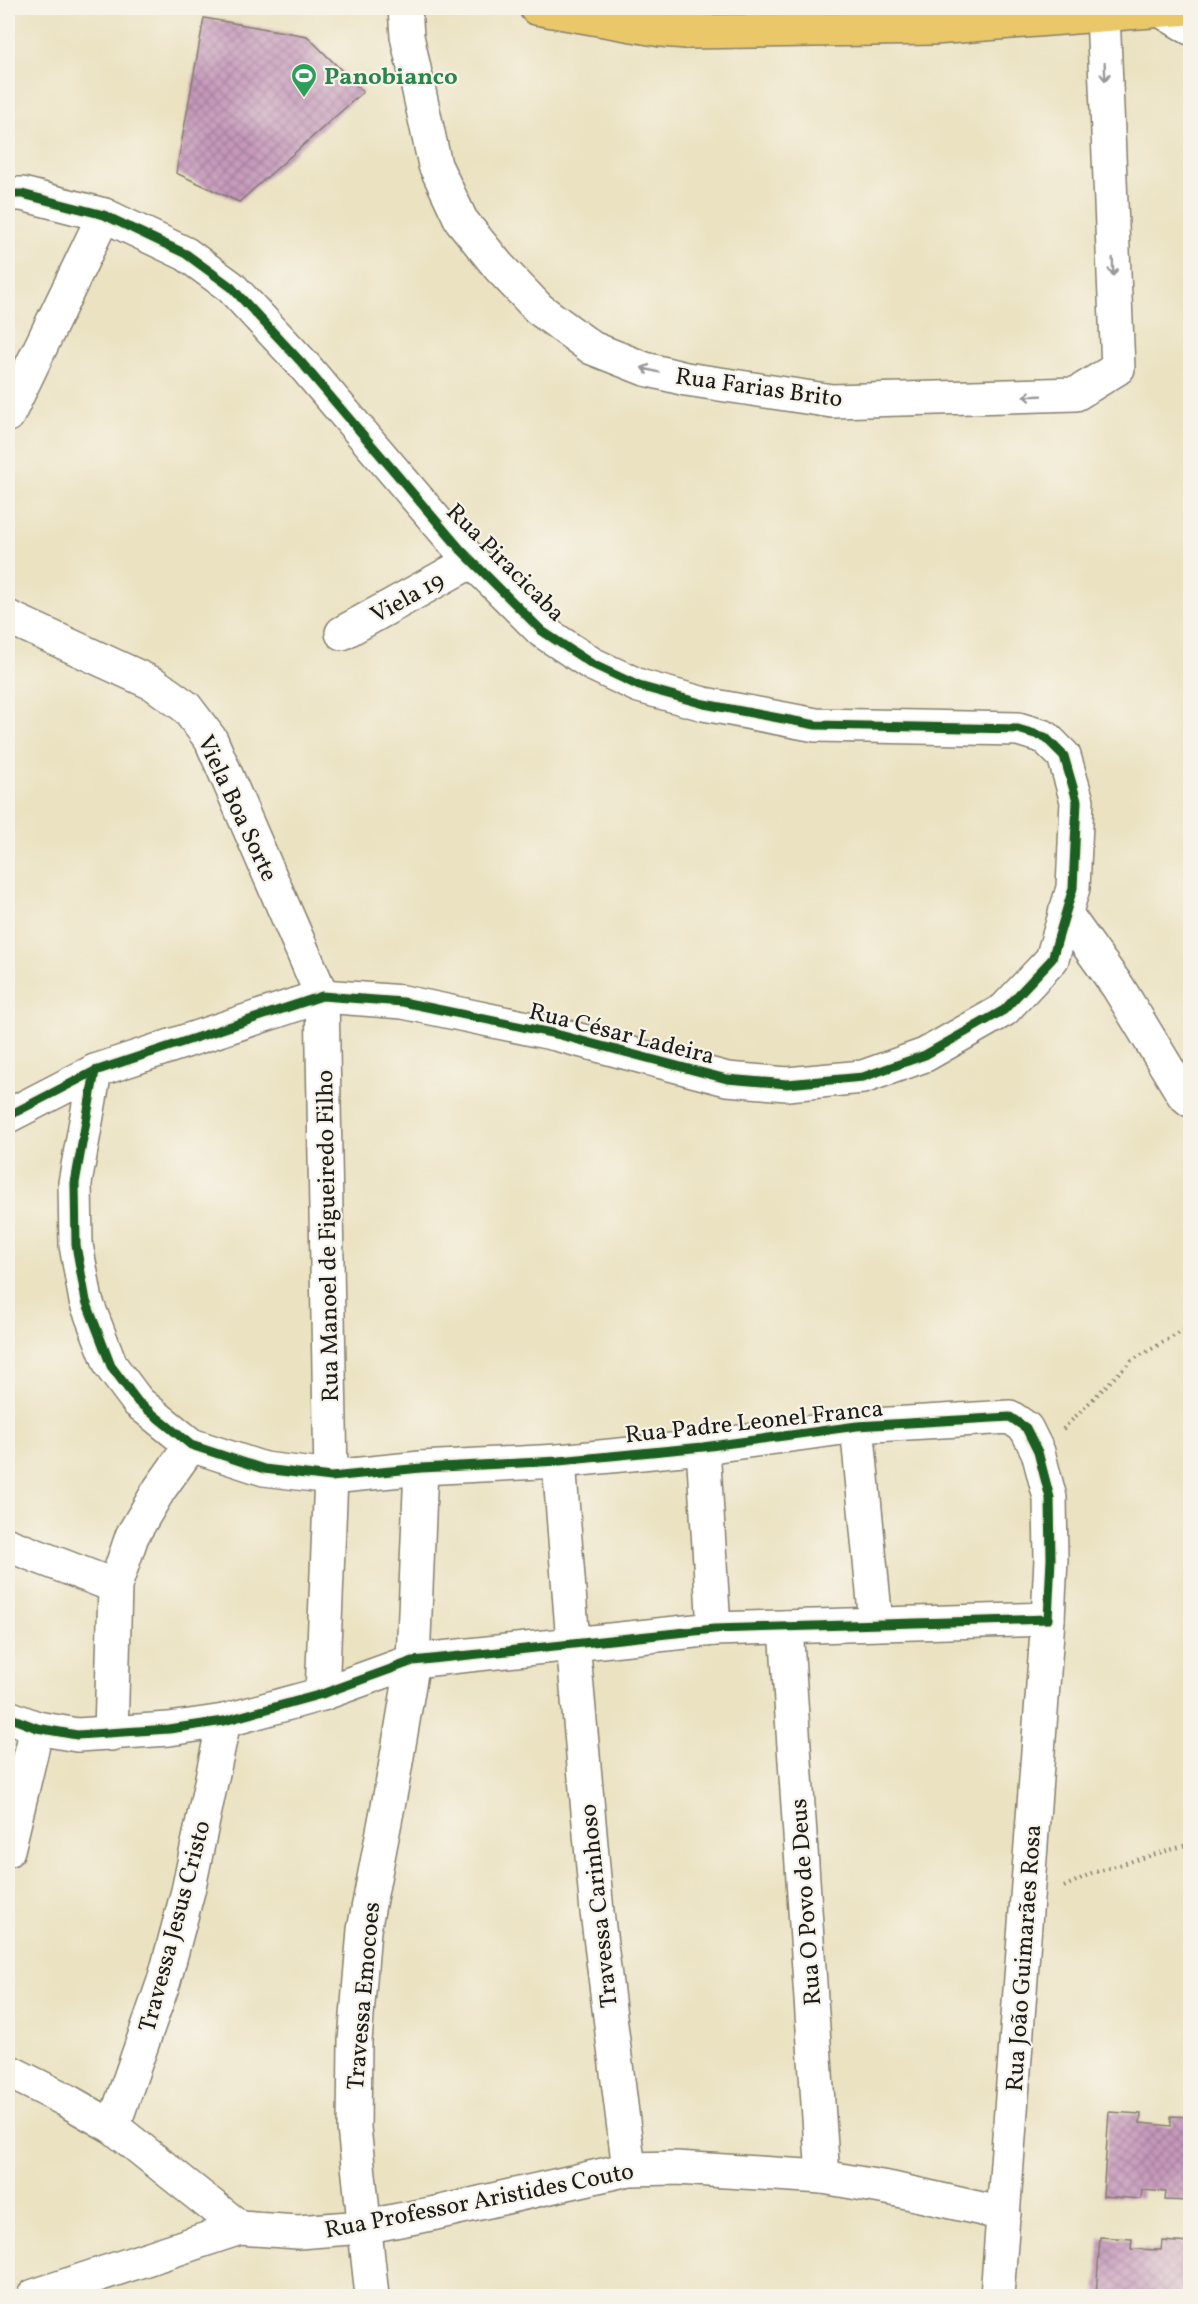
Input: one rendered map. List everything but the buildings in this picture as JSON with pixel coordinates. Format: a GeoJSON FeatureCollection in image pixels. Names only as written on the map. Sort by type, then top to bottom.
{"type":"FeatureCollection","features":[{"type":"Feature","properties":{"kind":"main road"},"geometry":{"type":"LineString","coordinates":[[536,8],[679,23],[934,28],[1176,10]]}},
{"type":"Feature","properties":{"kind":"street","name":"Rua Farias Brito"},"geometry":{"type":"LineString","coordinates":[[405,8],[407,36],[435,165],[461,220],[499,267],[539,309],[592,348],[645,369],[686,379],[832,401],[1076,394],[1118,368],[1103,14]]}},
{"type":"Feature","properties":{"kind":"street"},"geometry":{"type":"LineString","coordinates":[[632,8],[679,23]]}},
{"type":"Feature","properties":{"kind":"street"},"geometry":{"type":"LineString","coordinates":[[1176,10],[1191,28]]}},
{"type":"Feature","properties":{"kind":"street","name":"Rua Piracicaba"},"geometry":{"type":"LineString","coordinates":[[8,194],[22,194],[104,215],[186,254],[231,288],[301,362],[472,561],[542,631],[592,664],[639,686],[704,704],[816,726],[1018,729],[1045,737],[1064,756],[1077,801]]}},
{"type":"Feature","properties":{"kind":"street"},"geometry":{"type":"LineString","coordinates":[[8,415],[104,215]]}},
{"type":"Feature","properties":{"kind":"street","name":"Viela 19"},"geometry":{"type":"LineString","coordinates":[[342,633],[472,561]]}},
{"type":"Feature","properties":{"kind":"street","name":"Viela Boa Sorte"},"geometry":{"type":"LineString","coordinates":[[8,617],[154,684],[186,707],[210,740],[322,996]]}},
{"type":"Feature","properties":{"kind":"street","name":"Rua César Ladeira"},"geometry":{"type":"LineString","coordinates":[[8,1116],[95,1071],[322,996],[403,1002],[556,1034],[726,1079],[787,1084],[863,1077],[926,1055],[1004,1010],[1052,959],[1073,888],[1077,801]]}},
{"type":"Feature","properties":{"kind":"street"},"geometry":{"type":"LineString","coordinates":[[1065,913],[1118,987],[1183,1094],[1191,1100]]}},
{"type":"Feature","properties":{"kind":"street","name":"Rua Manoel de Figueiredo Filho"},"geometry":{"type":"LineString","coordinates":[[322,996],[332,1477],[322,1694]]}},
{"type":"Feature","properties":{"kind":"street","name":"Rua Padre Leonel Franca"},"geometry":{"type":"LineString","coordinates":[[95,1071],[75,1183],[76,1245],[86,1301],[111,1366],[138,1402],[191,1445],[264,1468],[332,1477],[421,1468],[559,1461],[703,1448],[857,1426],[1010,1417],[1026,1428],[1038,1452],[1050,1498],[1051,1559],[1048,1619]]}},
{"type":"Feature","properties":{"kind":"street"},"geometry":{"type":"LineString","coordinates":[[857,1426],[876,1623]]}},
{"type":"Feature","properties":{"kind":"street"},"geometry":{"type":"LineString","coordinates":[[111,1734],[116,1586],[132,1536],[159,1490],[191,1445]]}},
{"type":"Feature","properties":{"kind":"street"},"geometry":{"type":"LineString","coordinates":[[703,1448],[714,1629]]}},
{"type":"Feature","properties":{"kind":"street","name":"Travessa Carinhoso"},"geometry":{"type":"LineString","coordinates":[[559,1461],[597,1912],[629,2169]]}},
{"type":"Feature","properties":{"kind":"street","name":"Travessa Emocoes"},"geometry":{"type":"LineString","coordinates":[[372,2296],[354,2128],[355,2041],[364,1930],[413,1660],[421,1468]]}},
{"type":"Feature","properties":{"kind":"street"},"geometry":{"type":"LineString","coordinates":[[8,1545],[116,1586]]}},
{"type":"Feature","properties":{"kind":"street"},"geometry":{"type":"LineString","coordinates":[[8,1850],[22,1722],[77,1735],[111,1734],[224,1721],[322,1694],[413,1660],[573,1643],[714,1629],[1048,1619]]}},
{"type":"Feature","properties":{"kind":"street","name":"Rua João Guimarães Rosa"},"geometry":{"type":"LineString","coordinates":[[997,2296],[1048,1619]]}},
{"type":"Feature","properties":{"kind":"street","name":"Rua O Povo de Deus"},"geometry":{"type":"LineString","coordinates":[[786,1627],[823,2177]]}},
{"type":"Feature","properties":{"kind":"street","name":"Travessa Jesus Cristo"},"geometry":{"type":"LineString","coordinates":[[113,2127],[164,1981],[188,1891],[224,1721]]}},
{"type":"Feature","properties":{"kind":"street"},"geometry":{"type":"LineString","coordinates":[[8,2072],[64,2099],[113,2127],[240,2228]]}},
{"type":"Feature","properties":{"kind":"street","name":"Rua Professor Aristides Couto"},"geometry":{"type":"LineString","coordinates":[[34,2296],[240,2228],[298,2232],[363,2227],[436,2213],[629,2169],[676,2168],[823,2177],[893,2189],[1004,2214]]}},
{"type":"Feature","properties":{"kind":"path"},"geometry":{"type":"LineString","coordinates":[[1038,1452],[1131,1361],[1191,1328]]}},
{"type":"Feature","properties":{"kind":"path"},"geometry":{"type":"LineString","coordinates":[[1027,1904],[1092,1873],[1191,1844]]}},
{"type":"Feature","properties":{"kind":"cycle path"},"geometry":{"type":"LineString","coordinates":[[8,194],[22,194],[104,215],[186,254],[231,287],[301,362],[461,550],[542,631],[592,664],[639,686],[704,704],[816,725],[1018,729],[1045,737],[1064,756],[1077,801],[1073,888],[1052,959],[1004,1010],[925,1055],[863,1077],[787,1084],[727,1079],[556,1034],[403,1002],[322,996],[95,1071],[8,1116]]}},
{"type":"Feature","properties":{"kind":"cycle path"},"geometry":{"type":"LineString","coordinates":[[8,1717],[37,1728],[77,1735],[169,1729],[224,1721],[322,1694],[413,1661],[714,1629],[1048,1619],[1051,1559],[1050,1498],[1038,1452],[1026,1428],[1010,1417],[857,1426],[703,1447],[559,1461],[421,1468],[331,1477],[264,1469],[191,1445],[138,1402],[111,1366],[86,1301],[76,1245],[75,1183],[95,1071]]}},
{"type":"Feature","properties":{"kind":"place","name":"Panobianco"},"geometry":{"type":"Point","coordinates":[304,99]}}]}
